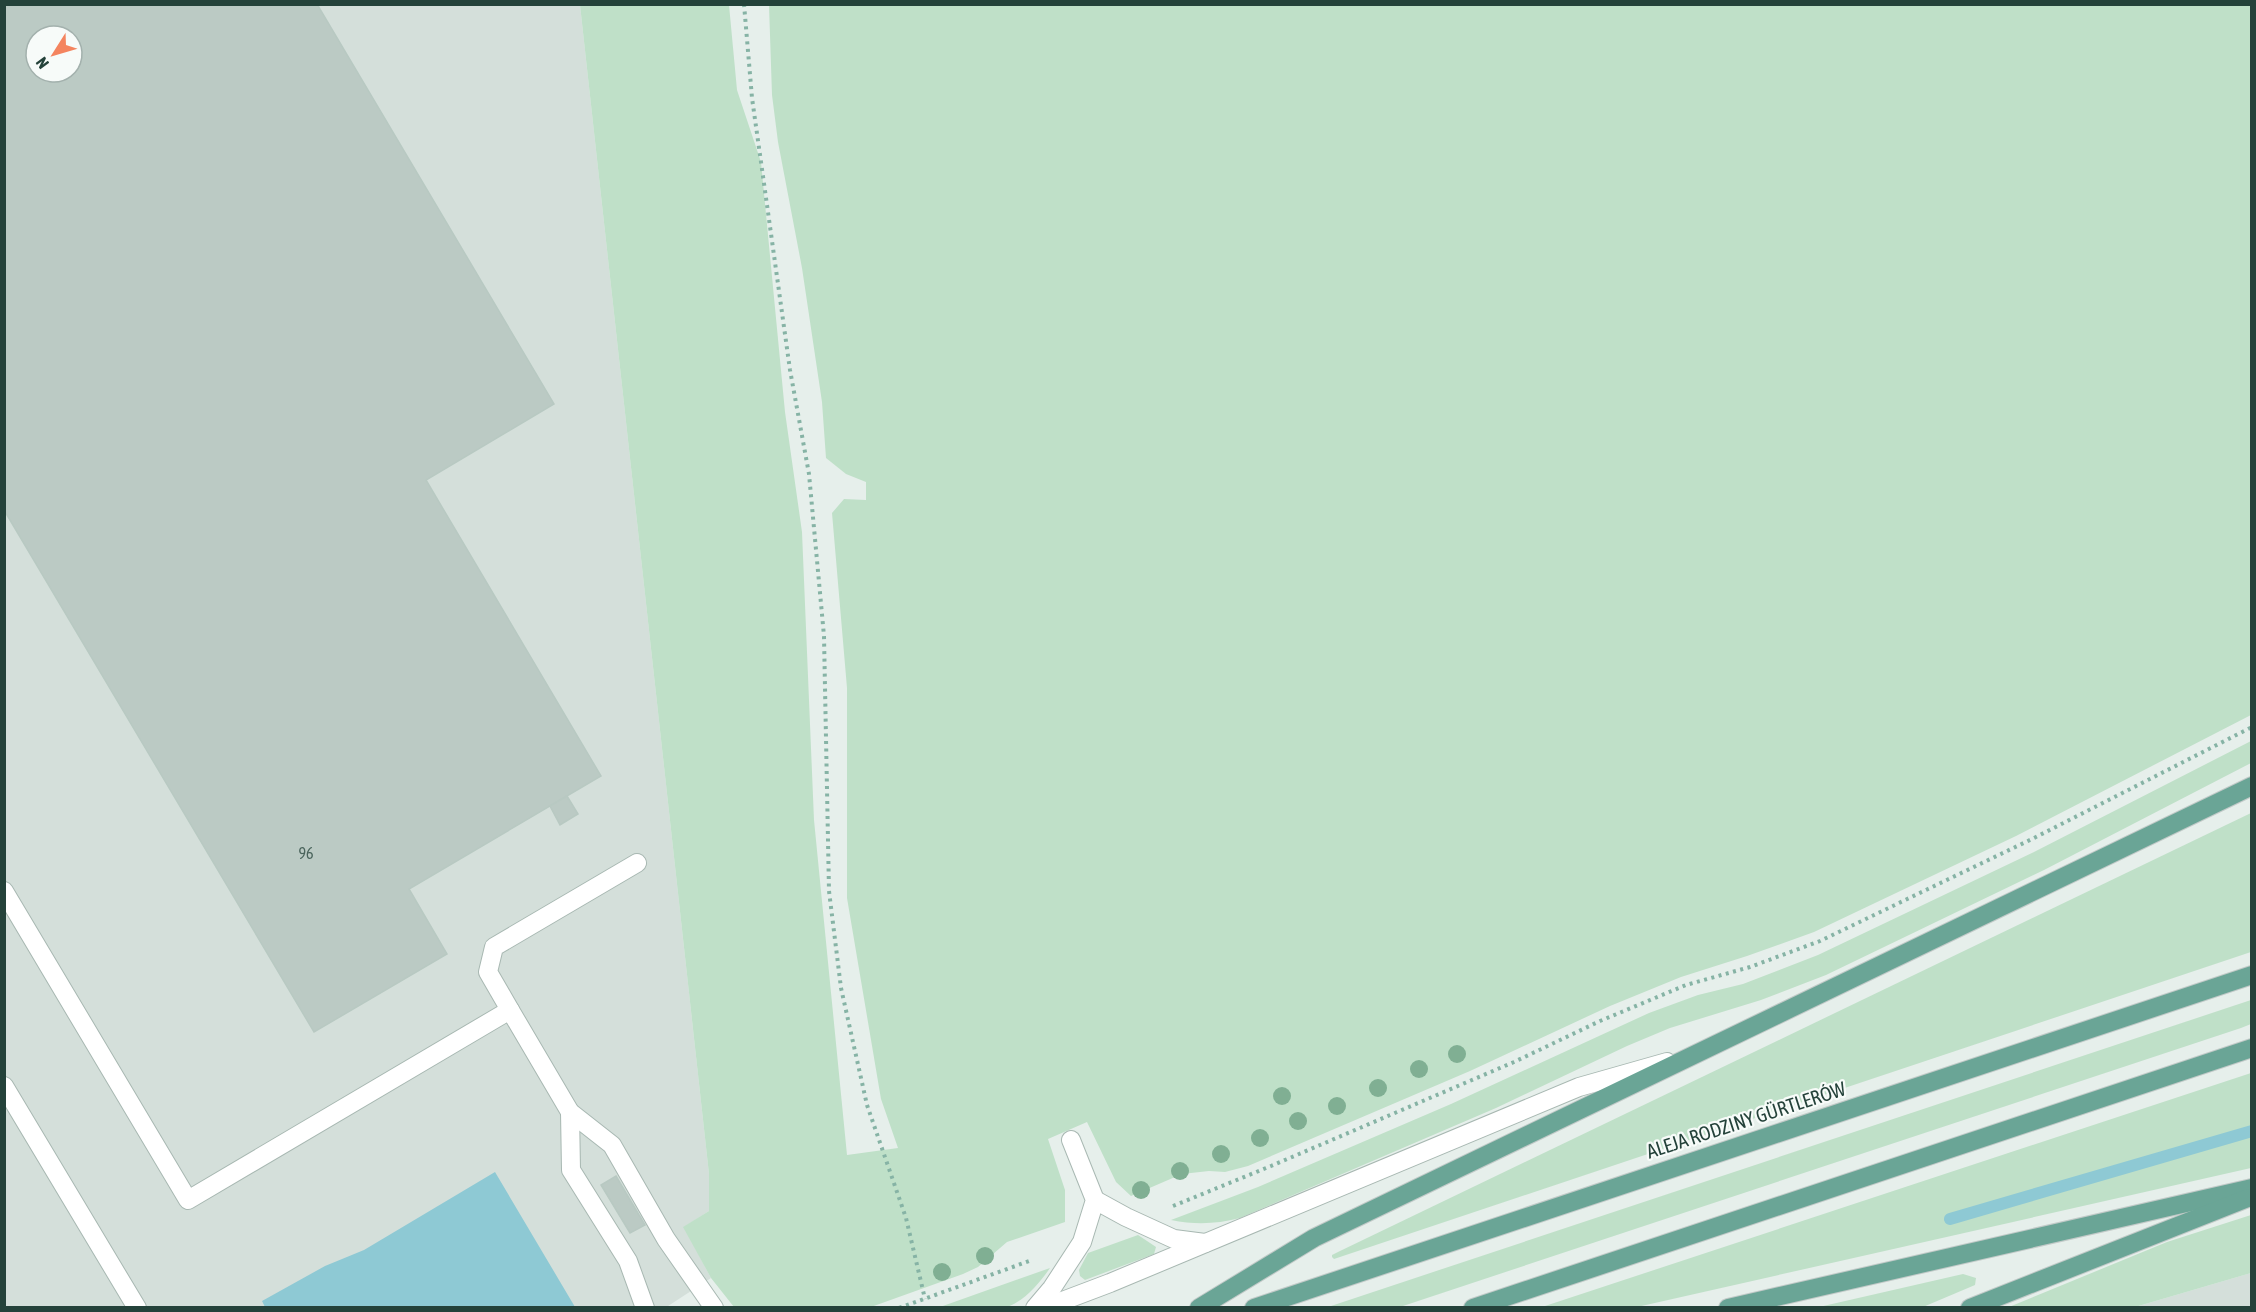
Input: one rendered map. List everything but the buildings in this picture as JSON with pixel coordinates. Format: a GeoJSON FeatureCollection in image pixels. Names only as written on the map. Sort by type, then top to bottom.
{"type":"FeatureCollection","features":[{"type":"Feature","properties":{"kind":"main road"},"geometry":{"type":"LineString","coordinates":[[1199,1308],[1314,1238],[2252,786]]}},
{"type":"Feature","properties":{"kind":"main road","name":"ALEJA RODZINY GÜRTLERÓW"},"geometry":{"type":"LineString","coordinates":[[1254,1308],[2252,975]]}},
{"type":"Feature","properties":{"kind":"main road"},"geometry":{"type":"LineString","coordinates":[[1473,1308],[2252,1048]]}},
{"type":"Feature","properties":{"kind":"main road"},"geometry":{"type":"LineString","coordinates":[[1728,1308],[2252,1188]]}},
{"type":"Feature","properties":{"kind":"main road"},"geometry":{"type":"LineString","coordinates":[[1970,1308],[2252,1197]]}},
{"type":"Feature","properties":{"kind":"lane"},"geometry":{"type":"LineString","coordinates":[[637,863],[494,947],[488,972],[570,1113],[612,1145],[666,1239],[714,1308]]}},
{"type":"Feature","properties":{"kind":"lane"},"geometry":{"type":"LineString","coordinates":[[4,891],[188,1200],[510,1010]]}},
{"type":"Feature","properties":{"kind":"lane"},"geometry":{"type":"LineString","coordinates":[[1044,1308],[1207,1243],[1579,1087],[1698,1053]]}},
{"type":"Feature","properties":{"kind":"lane"},"geometry":{"type":"LineString","coordinates":[[4,1086],[137,1308]]}},
{"type":"Feature","properties":{"kind":"lane"},"geometry":{"type":"LineString","coordinates":[[570,1113],[571,1170],[628,1261],[645,1308]]}},
{"type":"Feature","properties":{"kind":"lane"},"geometry":{"type":"LineString","coordinates":[[1035,1308],[1052,1288],[1082,1242],[1095,1200],[1071,1140]]}},
{"type":"Feature","properties":{"kind":"lane"},"geometry":{"type":"LineString","coordinates":[[1095,1200],[1174,1239],[1207,1243]]}},
{"type":"Feature","properties":{"kind":"path"},"geometry":{"type":"LineString","coordinates":[[744,4],[759,151],[790,370],[809,474],[824,636],[829,891],[841,988],[867,1105],[906,1218],[925,1299]]}},
{"type":"Feature","properties":{"kind":"path"},"geometry":{"type":"LineString","coordinates":[[1134,1221],[1272,1166],[1686,985],[1750,967],[1820,940],[2034,838],[2252,727]]}},
{"type":"Feature","properties":{"kind":"path"},"geometry":{"type":"LineString","coordinates":[[899,1308],[1034,1259]]}},
{"type":"Feature","properties":{"kind":"shaded area"},"geometry":{"type":"Polygon","coordinates":[[[5,5],[580,5],[709,1174],[709,1211],[684,1227],[711,1278],[665,1308],[5,1308],[5,5]]]}},
{"type":"Feature","properties":{"kind":"shaded area"},"geometry":{"type":"Polygon","coordinates":[[[2251,1273],[2251,1307],[2135,1307],[2251,1273]]]}},
{"type":"Feature","properties":{"kind":"green space"},"geometry":{"type":"Polygon","coordinates":[[[580,5],[729,5],[737,90],[761,162],[785,412],[802,532],[814,820],[847,1155],[898,1148],[881,1099],[847,898],[847,688],[832,513],[844,499],[866,500],[866,482],[846,474],[826,458],[822,402],[802,268],[778,142],[772,95],[769,5],[2251,5],[2251,715],[2016,836],[1814,932],[1681,977],[1610,1006],[1470,1071],[1248,1166],[1225,1172],[1182,1174],[1131,1196],[1116,1182],[1087,1122],[1048,1139],[1065,1190],[1065,1222],[1007,1242],[978,1267],[963,1274],[871,1307],[734,1307],[711,1278],[683,1227],[709,1211],[709,1174],[580,5]]]}},
{"type":"Feature","properties":{"kind":"green space"},"geometry":{"type":"Polygon","coordinates":[[[2251,741],[2251,763],[2044,870],[1826,975],[1761,1000],[1670,1028],[1496,1108],[1240,1218],[1206,1223],[1171,1220],[1258,1187],[1451,1104],[1649,1013],[1698,995],[1743,984],[1818,955],[2034,852],[2251,741]]]}},
{"type":"Feature","properties":{"kind":"green space"},"geometry":{"type":"Polygon","coordinates":[[[2251,813],[2251,952],[1334,1259],[1332,1257],[1340,1251],[2251,813]]]}},
{"type":"Feature","properties":{"kind":"green space"},"geometry":{"type":"Polygon","coordinates":[[[2251,1000],[2251,1024],[2241,1028],[1400,1307],[1328,1307],[2251,1000]]]}},
{"type":"Feature","properties":{"kind":"green space"},"geometry":{"type":"Polygon","coordinates":[[[2251,1073],[2251,1168],[1637,1307],[1542,1307],[2251,1073]]]}},
{"type":"Feature","properties":{"kind":"green space"},"geometry":{"type":"Polygon","coordinates":[[[2251,1215],[2251,1273],[2135,1307],[2009,1307],[2167,1242],[2251,1215]]]}},
{"type":"Feature","properties":{"kind":"green space"},"geometry":{"type":"Polygon","coordinates":[[[1138,1235],[1156,1247],[1154,1254],[1085,1280],[1080,1276],[1079,1270],[1088,1253],[1138,1235]]]}},
{"type":"Feature","properties":{"kind":"green space"},"geometry":{"type":"Polygon","coordinates":[[[1050,1268],[1030,1292],[1010,1306],[989,1309],[940,1307],[1050,1268]]]}},
{"type":"Feature","properties":{"kind":"green space"},"geometry":{"type":"Polygon","coordinates":[[[1963,1274],[1976,1278],[1975,1285],[1923,1307],[1819,1307],[1963,1274]]]}},
{"type":"Feature","properties":{"kind":"water"},"geometry":{"type":"Polygon","coordinates":[[[495,1172],[575,1307],[265,1307],[262,1301],[325,1266],[364,1250],[495,1172]]]}},
{"type":"Feature","properties":{"kind":"waterway"},"geometry":{"type":"LineString","coordinates":[[1950,1219],[2252,1131]]}}]}
